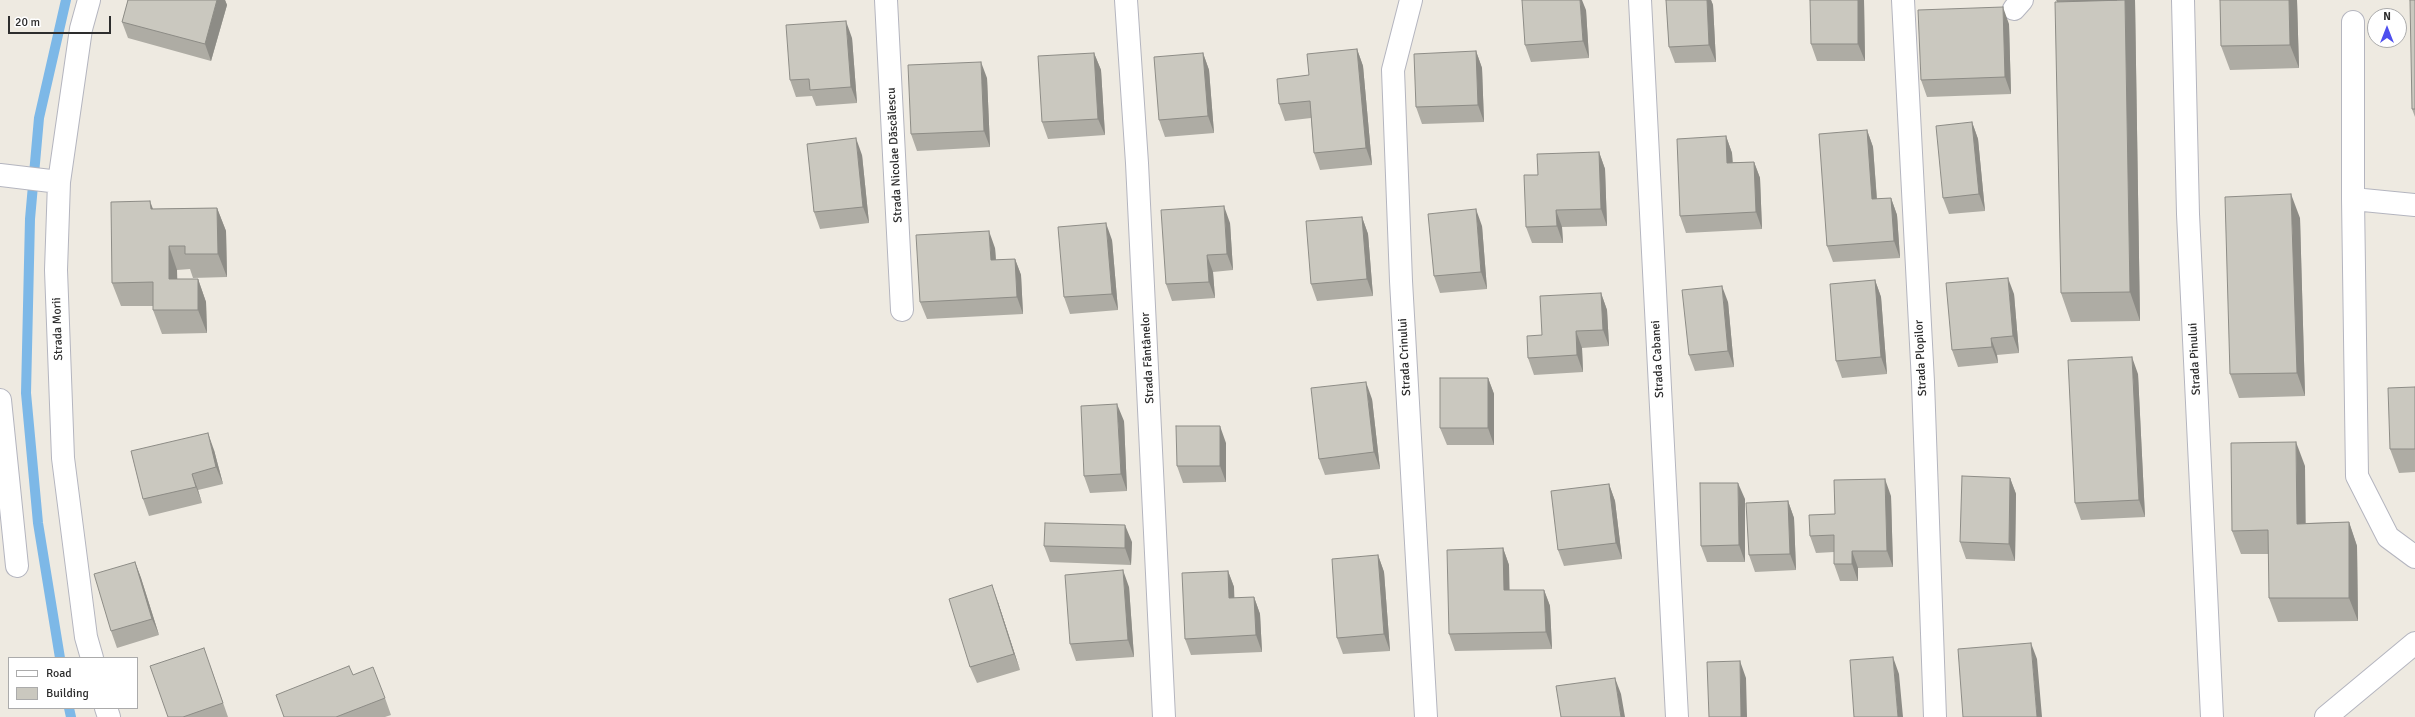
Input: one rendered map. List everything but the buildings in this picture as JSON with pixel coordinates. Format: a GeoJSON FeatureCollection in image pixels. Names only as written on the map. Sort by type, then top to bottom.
{"type":"FeatureCollection","features":[{"type":"Feature","properties":{"kind":"street","name":"Strada Morii"},"geometry":{"type":"LineString","coordinates":[[89,0],[81,29],[55,182],[56,270],[63,458],[86,637],[92,657]]}},
{"type":"Feature","properties":{"kind":"street","name":"Strada Nicolae Dăscălescu"},"geometry":{"type":"LineString","coordinates":[[886,0],[902,310]]}},
{"type":"Feature","properties":{"kind":"street","name":"Strada Fântânelor"},"geometry":{"type":"LineString","coordinates":[[1126,0],[1138,179],[1164,717]]}},
{"type":"Feature","properties":{"kind":"street","name":"Strada Crinului"},"geometry":{"type":"LineString","coordinates":[[1411,0],[1392,70],[1401,281],[1426,717]]}},
{"type":"Feature","properties":{"kind":"street","name":"Strada Cabanei"},"geometry":{"type":"LineString","coordinates":[[1640,0],[1677,717]]}},
{"type":"Feature","properties":{"kind":"street","name":"Strada Plopilor"},"geometry":{"type":"LineString","coordinates":[[1903,0],[1923,382],[1935,717]]}},
{"type":"Feature","properties":{"kind":"street","name":"Strada Pinului"},"geometry":{"type":"LineString","coordinates":[[2183,0],[2188,222],[2212,717]]}},
{"type":"Feature","properties":{"kind":"street"},"geometry":{"type":"LineString","coordinates":[[2354,22],[2357,476],[2388,537],[2415,558]]}},
{"type":"Feature","properties":{"kind":"street"},"geometry":{"type":"LineString","coordinates":[[9,176],[55,182]]}},
{"type":"Feature","properties":{"kind":"street"},"geometry":{"type":"LineString","coordinates":[[2354,199],[2415,205]]}},
{"type":"Feature","properties":{"kind":"street"},"geometry":{"type":"LineString","coordinates":[[0,400],[1,425],[17,566]]}},
{"type":"Feature","properties":{"kind":"street"},"geometry":{"type":"LineString","coordinates":[[2326,717],[2415,643]]}},
{"type":"Feature","properties":{"kind":"waterway"},"geometry":{"type":"LineString","coordinates":[[60,657],[38,523],[26,393],[30,219],[39,118],[66,0]]}},
{"type":"Feature","properties":{"kind":"waterway"},"geometry":{"type":"LineString","coordinates":[[69,709],[71,717]]}}]}
